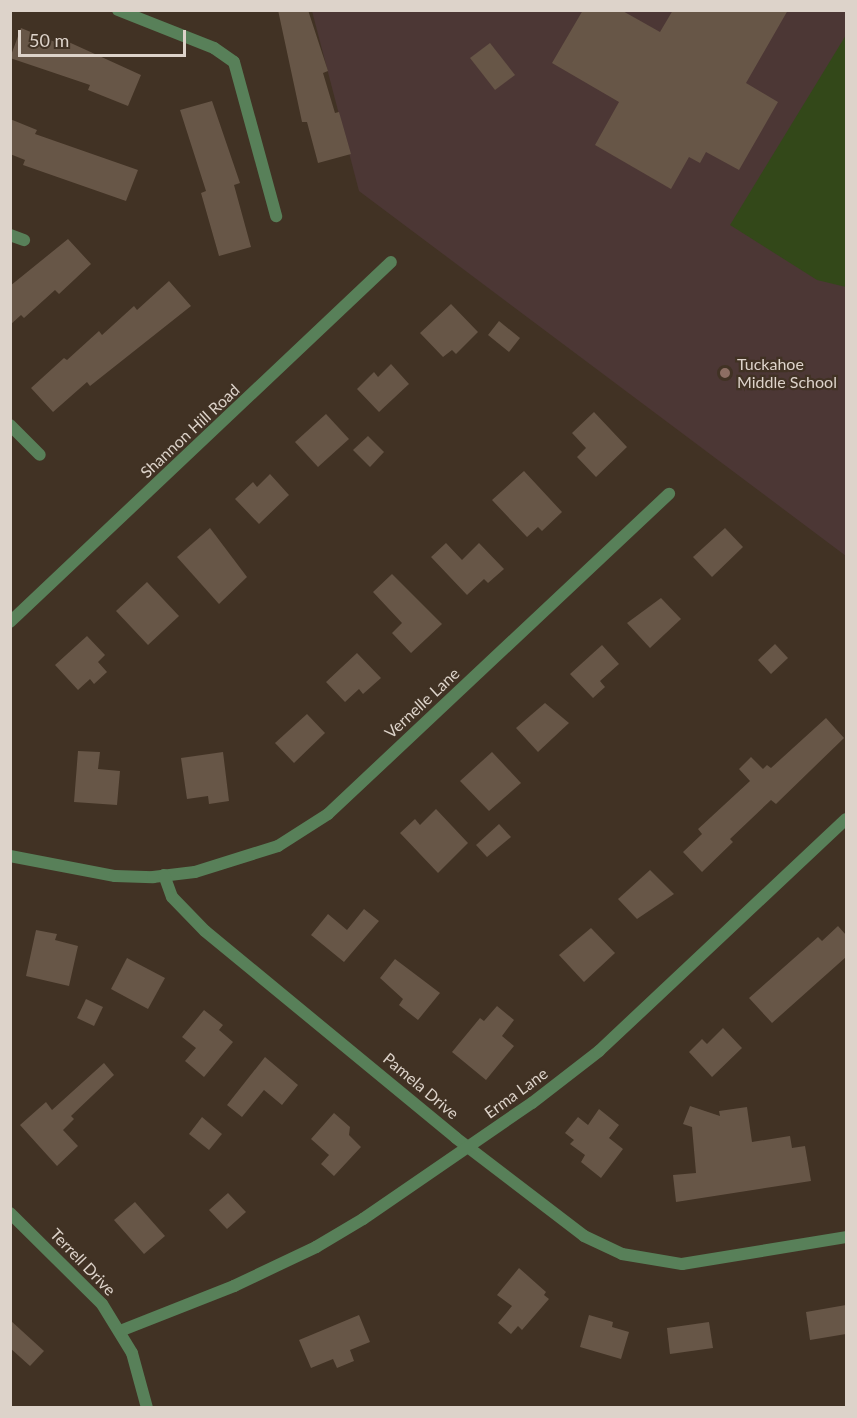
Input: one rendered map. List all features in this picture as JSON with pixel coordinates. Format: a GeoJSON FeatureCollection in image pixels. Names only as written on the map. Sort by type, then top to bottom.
{"type":"FeatureCollection","features":[{"type":"Feature","properties":{"kind":"street"},"geometry":{"type":"LineString","coordinates":[[118,10],[214,48],[234,62],[276,216]]}},
{"type":"Feature","properties":{"kind":"street"},"geometry":{"type":"LineString","coordinates":[[10,235],[24,240]]}},
{"type":"Feature","properties":{"kind":"street","name":"Shannon Hill Road"},"geometry":{"type":"LineString","coordinates":[[10,622],[391,262]]}},
{"type":"Feature","properties":{"kind":"street"},"geometry":{"type":"LineString","coordinates":[[10,425],[40,455]]}},
{"type":"Feature","properties":{"kind":"street","name":"Vernelle Lane"},"geometry":{"type":"LineString","coordinates":[[164,875],[195,872],[260,853],[320,820],[669,494]]}},
{"type":"Feature","properties":{"kind":"street","name":"Erma Lane"},"geometry":{"type":"LineString","coordinates":[[120,1331],[234,1286],[316,1247],[468,1147],[599,1051],[846,819]]}},
{"type":"Feature","properties":{"kind":"street"},"geometry":{"type":"LineString","coordinates":[[10,856],[115,876],[164,875]]}},
{"type":"Feature","properties":{"kind":"street","name":"Pamela Drive"},"geometry":{"type":"LineString","coordinates":[[164,875],[179,907],[205,931],[468,1147],[584,1236],[641,1259],[682,1264],[846,1237]]}},
{"type":"Feature","properties":{"kind":"street","name":"Terrell Drive"},"geometry":{"type":"LineString","coordinates":[[10,1213],[102,1304],[132,1353],[147,1407]]}},
{"type":"Feature","properties":{"kind":"shaded area","name":"Tuckahoe Middle School"},"geometry":{"type":"Polygon","coordinates":[[[312,11],[846,11],[846,556],[359,191],[312,11]]]}},
{"type":"Feature","properties":{"kind":"green space"},"geometry":{"type":"Polygon","coordinates":[[[846,35],[846,287],[817,280],[730,225],[846,35]]]}},
{"type":"Feature","properties":{"kind":"building"},"geometry":{"type":"Polygon","coordinates":[[[278,10],[308,10],[328,71],[323,73],[335,113],[339,112],[351,154],[318,163],[307,122],[302,122],[278,10]]]}},
{"type":"Feature","properties":{"kind":"building"},"geometry":{"type":"Polygon","coordinates":[[[583,10],[621,10],[660,32],[673,10],[788,10],[746,83],[778,102],[739,170],[706,152],[700,163],[689,157],[671,189],[595,145],[619,102],[552,63],[583,10]]]}},
{"type":"Feature","properties":{"kind":"building"},"geometry":{"type":"Polygon","coordinates":[[[21,28],[60,44],[62,39],[141,75],[128,106],[88,90],[90,85],[10,58],[21,28]]]}},
{"type":"Feature","properties":{"kind":"building"},"geometry":{"type":"Polygon","coordinates":[[[490,43],[515,75],[495,90],[470,58],[490,43]]]}},
{"type":"Feature","properties":{"kind":"building"},"geometry":{"type":"Polygon","coordinates":[[[212,101],[240,183],[234,185],[251,247],[219,256],[201,193],[206,191],[180,110],[212,101]]]}},
{"type":"Feature","properties":{"kind":"building"},"geometry":{"type":"Polygon","coordinates":[[[10,119],[37,130],[35,134],[138,170],[126,201],[23,165],[25,160],[10,154],[10,119]]]}},
{"type":"Feature","properties":{"kind":"building"},"geometry":{"type":"Polygon","coordinates":[[[68,239],[91,264],[59,294],[55,290],[24,318],[21,315],[10,325],[10,286],[68,239]]]}},
{"type":"Feature","properties":{"kind":"building"},"geometry":{"type":"Polygon","coordinates":[[[169,281],[191,306],[90,386],[87,382],[53,412],[31,388],[64,358],[67,360],[99,331],[102,335],[134,306],[137,310],[169,281]]]}},
{"type":"Feature","properties":{"kind":"building"},"geometry":{"type":"Polygon","coordinates":[[[451,304],[478,332],[456,354],[452,350],[443,357],[420,333],[451,304]]]}},
{"type":"Feature","properties":{"kind":"building"},"geometry":{"type":"Polygon","coordinates":[[[499,321],[520,338],[509,352],[488,335],[499,321]]]}},
{"type":"Feature","properties":{"kind":"building"},"geometry":{"type":"Polygon","coordinates":[[[391,364],[409,384],[379,412],[357,389],[374,372],[378,377],[391,364]]]}},
{"type":"Feature","properties":{"kind":"building"},"geometry":{"type":"Polygon","coordinates":[[[594,412],[627,447],[596,477],[577,457],[586,448],[572,433],[594,412]]]}},
{"type":"Feature","properties":{"kind":"building"},"geometry":{"type":"Polygon","coordinates":[[[326,414],[349,439],[318,467],[295,442],[326,414]]]}},
{"type":"Feature","properties":{"kind":"building"},"geometry":{"type":"Polygon","coordinates":[[[368,436],[384,452],[370,467],[353,450],[368,436]]]}},
{"type":"Feature","properties":{"kind":"building"},"geometry":{"type":"Polygon","coordinates":[[[524,471],[562,512],[542,531],[538,527],[527,537],[492,500],[524,471]]]}},
{"type":"Feature","properties":{"kind":"building"},"geometry":{"type":"Polygon","coordinates":[[[270,474],[289,495],[259,524],[235,499],[253,482],[257,487],[270,474]]]}},
{"type":"Feature","properties":{"kind":"building"},"geometry":{"type":"Polygon","coordinates":[[[210,528],[247,577],[219,604],[177,557],[210,528]]]}},
{"type":"Feature","properties":{"kind":"building"},"geometry":{"type":"Polygon","coordinates":[[[725,528],[743,547],[712,577],[693,557],[725,528]]]}},
{"type":"Feature","properties":{"kind":"building"},"geometry":{"type":"Polygon","coordinates":[[[446,543],[462,560],[479,543],[504,569],[488,583],[484,579],[467,595],[431,557],[446,543]]]}},
{"type":"Feature","properties":{"kind":"building"},"geometry":{"type":"Polygon","coordinates":[[[392,574],[442,624],[411,653],[392,633],[402,623],[373,592],[392,574]]]}},
{"type":"Feature","properties":{"kind":"building"},"geometry":{"type":"Polygon","coordinates":[[[147,582],[179,616],[148,645],[116,611],[147,582]]]}},
{"type":"Feature","properties":{"kind":"building"},"geometry":{"type":"Polygon","coordinates":[[[661,598],[681,619],[650,648],[627,623],[661,598]]]}},
{"type":"Feature","properties":{"kind":"building"},"geometry":{"type":"Polygon","coordinates":[[[87,636],[105,655],[98,662],[107,672],[94,684],[90,679],[78,690],[55,665],[87,636]]]}},
{"type":"Feature","properties":{"kind":"building"},"geometry":{"type":"Polygon","coordinates":[[[775,644],[788,658],[771,674],[758,660],[775,644]]]}},
{"type":"Feature","properties":{"kind":"building"},"geometry":{"type":"Polygon","coordinates":[[[602,645],[619,664],[600,681],[605,687],[593,698],[570,674],[602,645]]]}},
{"type":"Feature","properties":{"kind":"building"},"geometry":{"type":"Polygon","coordinates":[[[357,653],[381,678],[363,694],[359,689],[345,702],[326,682],[357,653]]]}},
{"type":"Feature","properties":{"kind":"building"},"geometry":{"type":"Polygon","coordinates":[[[545,703],[569,723],[538,752],[516,728],[545,703]]]}},
{"type":"Feature","properties":{"kind":"building"},"geometry":{"type":"Polygon","coordinates":[[[307,714],[325,733],[294,763],[275,743],[307,714]]]}},
{"type":"Feature","properties":{"kind":"building"},"geometry":{"type":"Polygon","coordinates":[[[826,718],[844,738],[776,804],[771,800],[730,839],[733,842],[702,872],[683,852],[702,834],[698,829],[750,781],[739,769],[751,757],[763,769],[767,765],[771,768],[826,718]]]}},
{"type":"Feature","properties":{"kind":"building"},"geometry":{"type":"Polygon","coordinates":[[[78,751],[100,752],[98,769],[120,771],[117,805],[74,802],[78,751]]]}},
{"type":"Feature","properties":{"kind":"building"},"geometry":{"type":"Polygon","coordinates":[[[223,752],[229,801],[209,804],[208,796],[187,799],[181,758],[223,752]]]}},
{"type":"Feature","properties":{"kind":"building"},"geometry":{"type":"Polygon","coordinates":[[[492,752],[521,783],[489,811],[460,781],[492,752]]]}},
{"type":"Feature","properties":{"kind":"building"},"geometry":{"type":"Polygon","coordinates":[[[436,809],[468,843],[438,873],[400,833],[415,819],[420,825],[436,809]]]}},
{"type":"Feature","properties":{"kind":"building"},"geometry":{"type":"Polygon","coordinates":[[[499,824],[511,837],[487,857],[476,845],[499,824]]]}},
{"type":"Feature","properties":{"kind":"building"},"geometry":{"type":"Polygon","coordinates":[[[650,870],[674,894],[637,919],[618,899],[650,870]]]}},
{"type":"Feature","properties":{"kind":"building"},"geometry":{"type":"Polygon","coordinates":[[[364,909],[379,921],[344,962],[311,935],[328,914],[347,930],[364,909]]]}},
{"type":"Feature","properties":{"kind":"building"},"geometry":{"type":"Polygon","coordinates":[[[838,926],[846,935],[846,957],[772,1023],[749,998],[818,937],[822,941],[838,926]]]}},
{"type":"Feature","properties":{"kind":"building"},"geometry":{"type":"Polygon","coordinates":[[[591,928],[615,953],[584,982],[559,955],[591,928]]]}},
{"type":"Feature","properties":{"kind":"building"},"geometry":{"type":"Polygon","coordinates":[[[36,930],[57,934],[55,940],[78,946],[69,986],[26,976],[36,930]]]}},
{"type":"Feature","properties":{"kind":"building"},"geometry":{"type":"Polygon","coordinates":[[[127,958],[165,978],[148,1009],[111,989],[127,958]]]}},
{"type":"Feature","properties":{"kind":"building"},"geometry":{"type":"Polygon","coordinates":[[[395,959],[440,993],[418,1020],[399,1005],[403,999],[380,978],[395,959]]]}},
{"type":"Feature","properties":{"kind":"building"},"geometry":{"type":"Polygon","coordinates":[[[86,999],[103,1007],[94,1026],[77,1018],[86,999]]]}},
{"type":"Feature","properties":{"kind":"building"},"geometry":{"type":"Polygon","coordinates":[[[497,1006],[514,1020],[502,1036],[514,1046],[486,1080],[452,1052],[480,1018],[484,1021],[497,1006]]]}},
{"type":"Feature","properties":{"kind":"building"},"geometry":{"type":"Polygon","coordinates":[[[204,1010],[223,1025],[219,1030],[233,1042],[204,1077],[185,1061],[196,1048],[182,1037],[204,1010]]]}},
{"type":"Feature","properties":{"kind":"building"},"geometry":{"type":"Polygon","coordinates":[[[723,1028],[742,1048],[712,1077],[689,1052],[702,1039],[707,1044],[723,1028]]]}},
{"type":"Feature","properties":{"kind":"building"},"geometry":{"type":"Polygon","coordinates":[[[265,1057],[298,1085],[282,1105],[264,1090],[242,1117],[227,1105],[265,1057]]]}},
{"type":"Feature","properties":{"kind":"building"},"geometry":{"type":"Polygon","coordinates":[[[104,1063],[114,1075],[71,1116],[74,1119],[63,1130],[78,1146],[57,1166],[20,1125],[46,1102],[52,1110],[104,1063]]]}},
{"type":"Feature","properties":{"kind":"building"},"geometry":{"type":"Polygon","coordinates":[[[690,1106],[720,1116],[719,1111],[747,1107],[752,1142],[790,1136],[792,1148],[805,1146],[811,1181],[676,1202],[673,1175],[696,1173],[692,1127],[683,1124],[690,1106]]]}},
{"type":"Feature","properties":{"kind":"building"},"geometry":{"type":"Polygon","coordinates":[[[599,1109],[619,1125],[609,1138],[623,1149],[601,1178],[581,1162],[585,1155],[570,1144],[574,1140],[565,1133],[578,1117],[588,1125],[599,1109]]]}},
{"type":"Feature","properties":{"kind":"building"},"geometry":{"type":"Polygon","coordinates":[[[334,1113],[350,1127],[349,1135],[361,1147],[334,1176],[321,1164],[329,1155],[311,1139],[334,1113]]]}},
{"type":"Feature","properties":{"kind":"building"},"geometry":{"type":"Polygon","coordinates":[[[202,1117],[222,1134],[209,1150],[189,1134],[202,1117]]]}},
{"type":"Feature","properties":{"kind":"building"},"geometry":{"type":"Polygon","coordinates":[[[228,1193],[246,1212],[227,1229],[209,1210],[228,1193]]]}},
{"type":"Feature","properties":{"kind":"building"},"geometry":{"type":"Polygon","coordinates":[[[135,1202],[165,1236],[144,1254],[114,1220],[135,1202]]]}},
{"type":"Feature","properties":{"kind":"building"},"geometry":{"type":"Polygon","coordinates":[[[519,1268],[546,1292],[544,1295],[549,1299],[522,1330],[518,1326],[511,1334],[498,1323],[512,1306],[497,1295],[519,1268]]]}},
{"type":"Feature","properties":{"kind":"building"},"geometry":{"type":"Polygon","coordinates":[[[846,1305],[846,1334],[810,1340],[806,1312],[846,1305]]]}},
{"type":"Feature","properties":{"kind":"building"},"geometry":{"type":"Polygon","coordinates":[[[359,1315],[370,1342],[350,1350],[354,1361],[337,1368],[333,1359],[311,1368],[299,1340],[359,1315]]]}},
{"type":"Feature","properties":{"kind":"building"},"geometry":{"type":"Polygon","coordinates":[[[589,1315],[613,1322],[612,1327],[629,1332],[621,1359],[580,1347],[589,1315]]]}},
{"type":"Feature","properties":{"kind":"building"},"geometry":{"type":"Polygon","coordinates":[[[10,1320],[44,1351],[30,1366],[10,1348],[10,1320]]]}},
{"type":"Feature","properties":{"kind":"building"},"geometry":{"type":"Polygon","coordinates":[[[709,1322],[713,1348],[670,1354],[667,1328],[709,1322]]]}},
{"type":"Feature","properties":{"kind":"place","name":"Tuckahoe Middle School"},"geometry":{"type":"Point","coordinates":[725,373]}}]}
